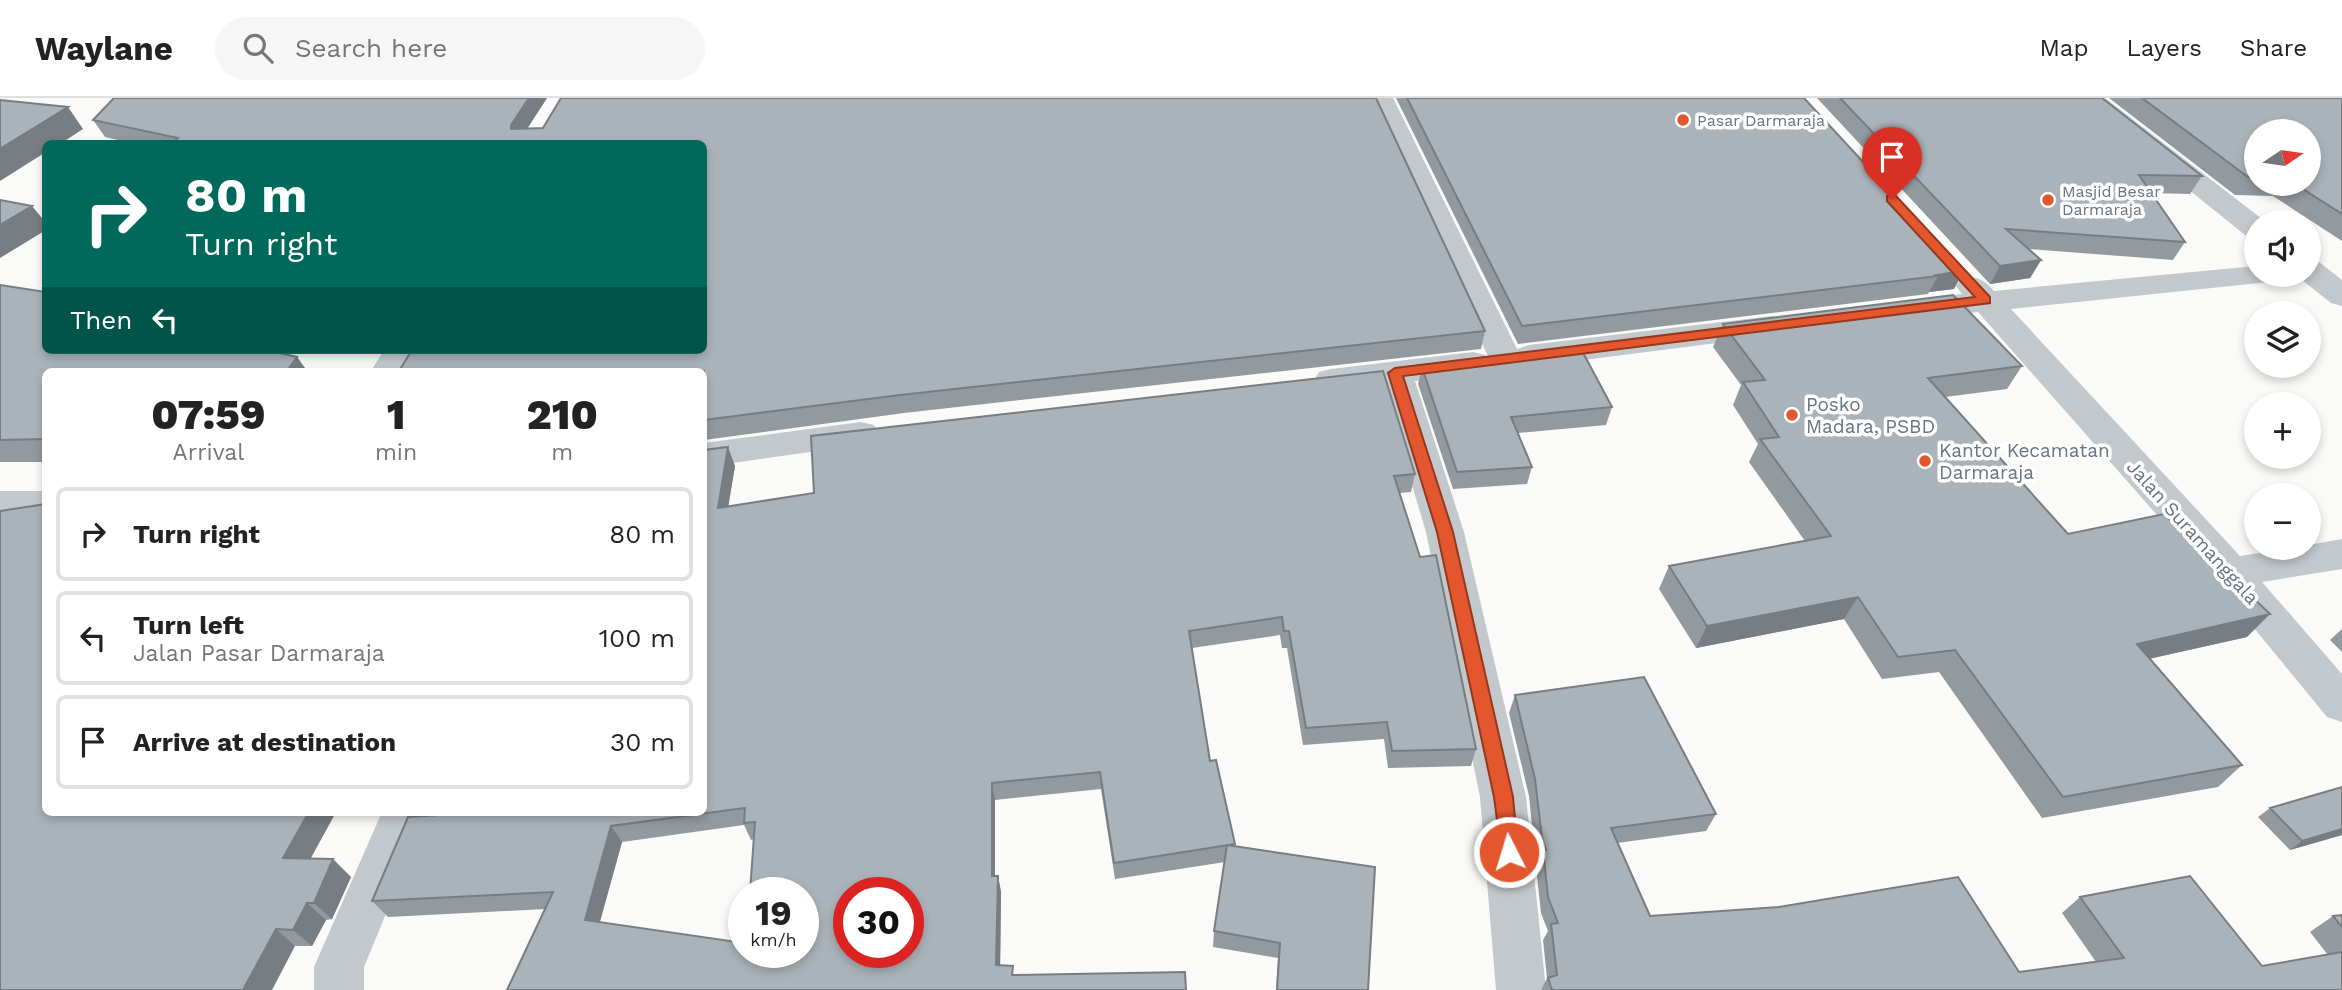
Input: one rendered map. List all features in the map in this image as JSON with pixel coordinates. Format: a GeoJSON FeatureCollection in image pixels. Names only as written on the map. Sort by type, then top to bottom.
{"type":"FeatureCollection","features":[{"type":"Feature","properties":{"kind":"street"},"geometry":{"type":"LineString","coordinates":[[1380,98],[1506,359]]}},
{"type":"Feature","properties":{"kind":"street"},"geometry":{"type":"LineString","coordinates":[[2088,98],[2244,220]]}},
{"type":"Feature","properties":{"kind":"street"},"geometry":{"type":"LineString","coordinates":[[2321,268],[2342,264]]}},
{"type":"Feature","properties":{"kind":"street","name":"Jalan Suramanggala"},"geometry":{"type":"LineString","coordinates":[[1957,270],[2231,572],[2342,704]]}},
{"type":"Feature","properties":{"kind":"street"},"geometry":{"type":"LineString","coordinates":[[1875,313],[2244,276]]}},
{"type":"Feature","properties":{"kind":"street"},"geometry":{"type":"LineString","coordinates":[[2321,279],[2342,296]]}},
{"type":"Feature","properties":{"kind":"street"},"geometry":{"type":"LineString","coordinates":[[1300,383],[1807,322]]}},
{"type":"Feature","properties":{"kind":"street"},"geometry":{"type":"LineString","coordinates":[[1395,373],[1445,532],[1503,797],[1521,990]]}},
{"type":"Feature","properties":{"kind":"street"},"geometry":{"type":"LineString","coordinates":[[707,454],[891,430]]}},
{"type":"Feature","properties":{"kind":"street"},"geometry":{"type":"LineString","coordinates":[[0,505],[42,505]]}},
{"type":"Feature","properties":{"kind":"street"},"geometry":{"type":"LineString","coordinates":[[2231,572],[2342,554]]}},
{"type":"Feature","properties":{"kind":"street"},"geometry":{"type":"LineString","coordinates":[[339,990],[339,967],[403,816]]}},
{"type":"Feature","properties":{"kind":"building"},"geometry":{"type":"Polygon","coordinates":[[[114,98],[529,98],[511,129],[543,128],[561,98],[1376,98],[1485,331],[900,395],[707,420],[707,368],[401,368],[410,354],[707,354],[707,140],[176,140],[178,138],[93,120],[114,98]]]}},
{"type":"Feature","properties":{"kind":"building"},"geometry":{"type":"Polygon","coordinates":[[[1407,98],[1804,98],[1964,271],[1522,326],[1407,98]]]}},
{"type":"Feature","properties":{"kind":"building"},"geometry":{"type":"Polygon","coordinates":[[[1840,98],[2102,98],[2202,176],[2139,175],[2185,242],[2006,229],[2041,260],[2000,266],[1840,98]]]}},
{"type":"Feature","properties":{"kind":"building"},"geometry":{"type":"Polygon","coordinates":[[[2142,98],[2342,98],[2342,214],[2314,196],[2321,196],[2321,119],[2244,119],[2244,174],[2142,98]]]}},
{"type":"Feature","properties":{"kind":"building"},"geometry":{"type":"Polygon","coordinates":[[[0,100],[68,107],[0,149],[0,100]]]}},
{"type":"Feature","properties":{"kind":"building"},"geometry":{"type":"Polygon","coordinates":[[[0,200],[32,206],[0,225],[0,200]]]}},
{"type":"Feature","properties":{"kind":"building"},"geometry":{"type":"Polygon","coordinates":[[[0,285],[42,291],[42,354],[284,354],[297,357],[289,368],[42,368],[42,439],[0,440],[0,285]]]}},
{"type":"Feature","properties":{"kind":"building"},"geometry":{"type":"Polygon","coordinates":[[[1953,295],[2022,366],[1928,378],[2068,534],[2164,514],[2270,614],[2137,644],[2242,765],[2063,797],[1955,650],[1898,657],[1858,597],[1707,626],[1669,566],[1831,536],[1760,439],[1779,437],[1743,382],[1765,380],[1723,324],[1953,295]]]}},
{"type":"Feature","properties":{"kind":"building"},"geometry":{"type":"Polygon","coordinates":[[[1580,347],[1612,407],[1511,417],[1532,467],[1457,472],[1422,367],[1580,347]]]}},
{"type":"Feature","properties":{"kind":"building"},"geometry":{"type":"Polygon","coordinates":[[[1383,371],[1415,474],[1394,476],[1420,557],[1436,555],[1476,749],[1392,751],[1387,722],[1306,728],[1289,631],[1284,631],[1282,617],[1189,631],[1210,761],[1216,760],[1235,844],[1114,863],[1100,772],[992,783],[992,876],[998,876],[996,965],[1013,966],[1012,975],[1185,972],[1186,990],[507,990],[553,892],[372,901],[408,817],[685,816],[611,826],[585,920],[728,941],[728,968],[819,968],[819,877],[751,877],[755,822],[744,823],[745,808],[707,813],[707,450],[728,447],[718,508],[814,493],[811,436],[1383,371]]]}},
{"type":"Feature","properties":{"kind":"building"},"geometry":{"type":"Polygon","coordinates":[[[42,505],[42,816],[307,816],[283,858],[333,859],[314,903],[307,903],[293,930],[276,929],[243,990],[0,990],[0,511],[42,505]]]}},
{"type":"Feature","properties":{"kind":"building"},"geometry":{"type":"Polygon","coordinates":[[[1644,677],[1716,814],[1611,828],[1650,916],[1779,907],[1958,877],[2019,972],[2124,958],[2080,897],[2190,876],[2262,966],[2342,952],[2342,990],[1552,990],[1548,978],[1557,975],[1551,924],[1558,923],[1548,897],[1543,850],[1546,850],[1542,838],[1535,779],[1515,695],[1644,677]]]}},
{"type":"Feature","properties":{"kind":"building"},"geometry":{"type":"Polygon","coordinates":[[[2342,787],[2342,829],[2302,841],[2270,808],[2342,787]]]}},
{"type":"Feature","properties":{"kind":"building"},"geometry":{"type":"Polygon","coordinates":[[[1227,845],[1375,867],[1368,990],[1277,990],[1280,943],[1214,931],[1227,845]]]}},
{"type":"Feature","properties":{"kind":"building"},"geometry":{"type":"Polygon","coordinates":[[[2342,915],[2342,927],[2333,916],[2342,915]]]}},
{"type":"Feature","properties":{"kind":"place","name":"Pasar Darmaraja"},"geometry":{"type":"Point","coordinates":[1683,120]}},
{"type":"Feature","properties":{"kind":"place","name":"Masjid Besar Darmaraja"},"geometry":{"type":"Point","coordinates":[2048,200]}},
{"type":"Feature","properties":{"kind":"place","name":"Posko Madara, PSBD"},"geometry":{"type":"Point","coordinates":[1792,415]}},
{"type":"Feature","properties":{"kind":"place","name":"Kantor Kecamatan Darmaraja"},"geometry":{"type":"Point","coordinates":[1925,461]}},
{"type":"Feature","properties":{"kind":"route"},"geometry":{"type":"LineString","coordinates":[[1509,852],[1503,797],[1445,532],[1395,373],[1985,300],[1892,199]]}}]}
